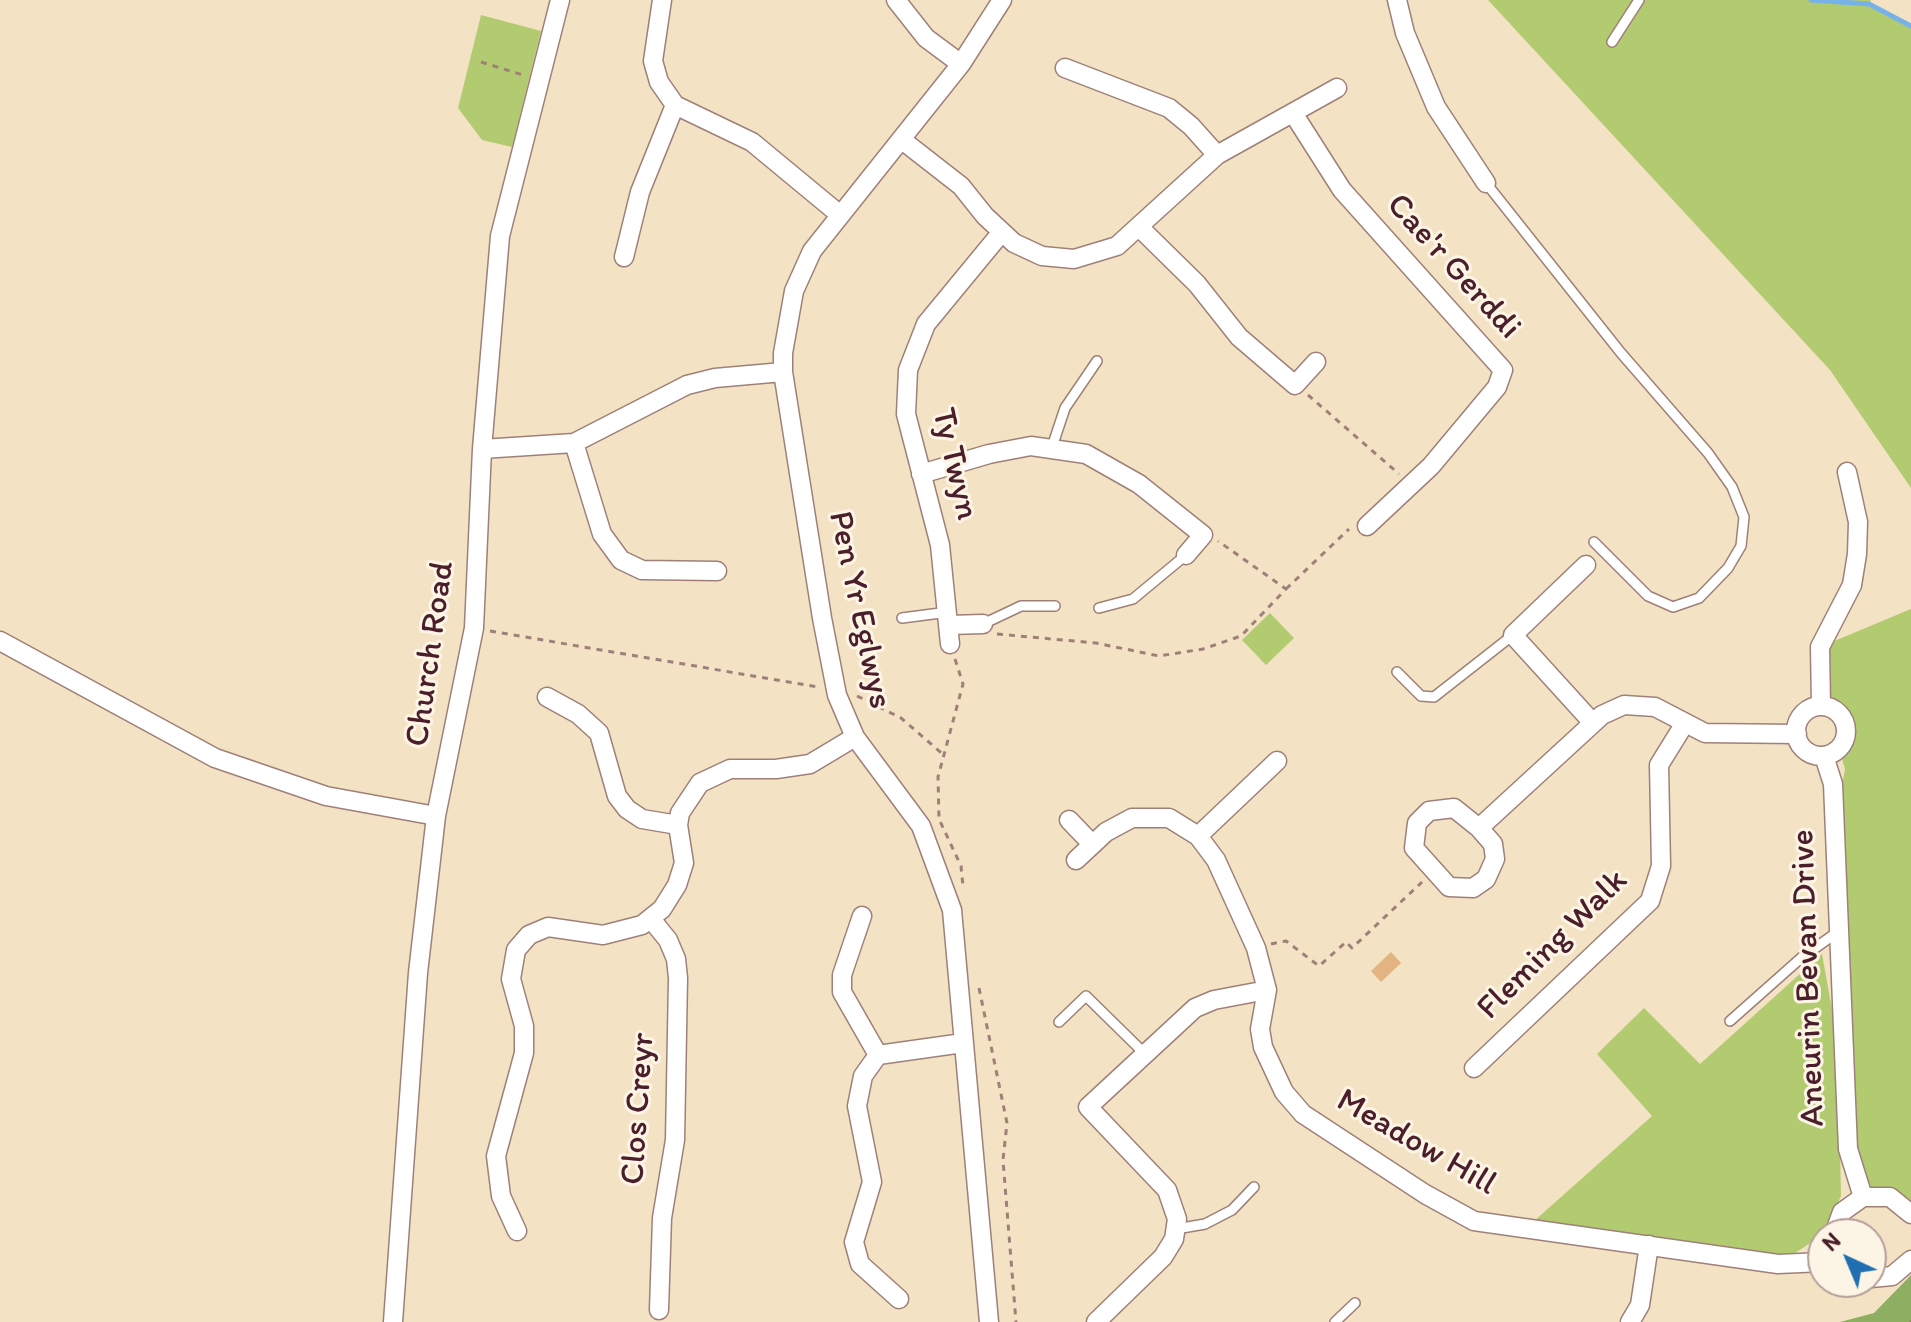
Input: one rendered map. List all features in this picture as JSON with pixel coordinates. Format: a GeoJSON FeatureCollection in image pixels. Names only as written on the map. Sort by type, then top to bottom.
{"type":"FeatureCollection","features":[{"type":"Feature","properties":{"kind":"street","name":"Church Road"},"geometry":{"type":"LineString","coordinates":[[393,1322],[418,973],[436,816],[474,628],[482,449],[500,236],[560,0]]}},
{"type":"Feature","properties":{"kind":"street"},"geometry":{"type":"LineString","coordinates":[[662,0],[653,61],[659,82],[675,105],[752,142],[839,214]]}},
{"type":"Feature","properties":{"kind":"street"},"geometry":{"type":"LineString","coordinates":[[896,0],[926,38],[961,64]]}},
{"type":"Feature","properties":{"kind":"street","name":"Pen Yr Eglwys"},"geometry":{"type":"LineString","coordinates":[[989,1322],[952,910],[937,862],[908,805],[855,737],[836,690],[783,372],[784,332],[794,291],[812,251],[961,64],[1002,0]]}},
{"type":"Feature","properties":{"kind":"street"},"geometry":{"type":"LineString","coordinates":[[1397,0],[1405,33],[1436,107],[1486,183]]}},
{"type":"Feature","properties":{"kind":"street"},"geometry":{"type":"LineString","coordinates":[[1065,68],[1169,108],[1191,126],[1217,155]]}},
{"type":"Feature","properties":{"kind":"street"},"geometry":{"type":"LineString","coordinates":[[902,140],[961,186],[1001,233],[1027,250],[1074,259],[1104,253],[1140,228],[1217,155],[1337,88]]}},
{"type":"Feature","properties":{"kind":"street"},"geometry":{"type":"LineString","coordinates":[[624,257],[640,192],[675,105]]}},
{"type":"Feature","properties":{"kind":"street","name":"Cae'r Gerddi"},"geometry":{"type":"LineString","coordinates":[[1293,113],[1342,190],[1503,370],[1497,387],[1410,485],[1367,526]]}},
{"type":"Feature","properties":{"kind":"street"},"geometry":{"type":"LineString","coordinates":[[1140,228],[1197,284],[1239,337],[1295,385],[1316,362]]}},
{"type":"Feature","properties":{"kind":"street","name":"Ty Twyn"},"geometry":{"type":"LineString","coordinates":[[950,644],[940,545],[906,414],[908,370],[915,349],[943,300],[1001,233]]}},
{"type":"Feature","properties":{"kind":"street"},"geometry":{"type":"LineString","coordinates":[[482,449],[574,443],[687,385],[715,378],[783,372]]}},
{"type":"Feature","properties":{"kind":"street"},"geometry":{"type":"LineString","coordinates":[[574,443],[602,534],[621,560],[642,570],[717,571]]}},
{"type":"Feature","properties":{"kind":"street"},"geometry":{"type":"LineString","coordinates":[[921,474],[989,454],[1031,446],[1052,447],[1106,463],[1203,535],[1186,555]]}},
{"type":"Feature","properties":{"kind":"street"},"geometry":{"type":"LineString","coordinates":[[1821,706],[1820,647],[1852,585],[1857,554],[1858,522],[1847,472]]}},
{"type":"Feature","properties":{"kind":"street"},"geometry":{"type":"LineString","coordinates":[[1586,565],[1513,635],[1593,723]]}},
{"type":"Feature","properties":{"kind":"street"},"geometry":{"type":"LineString","coordinates":[[948,618],[990,629]]}},
{"type":"Feature","properties":{"kind":"street"},"geometry":{"type":"LineString","coordinates":[[0,641],[215,758],[326,796],[436,816]]}},
{"type":"Feature","properties":{"kind":"street"},"geometry":{"type":"LineString","coordinates":[[547,697],[578,714],[599,733],[614,790],[627,809],[642,819],[678,825]]}},
{"type":"Feature","properties":{"kind":"street"},"geometry":{"type":"LineString","coordinates":[[1479,828],[1593,723],[1613,709],[1636,704],[1663,710],[1705,733],[1725,736],[1797,734]]}},
{"type":"Feature","properties":{"kind":"street"},"geometry":{"type":"LineString","coordinates":[[1821,706],[1842,716],[1847,731],[1839,749],[1824,756],[1808,752],[1797,734],[1801,716],[1821,706]]}},
{"type":"Feature","properties":{"kind":"street","name":"Fleming Walk"},"geometry":{"type":"LineString","coordinates":[[1474,1068],[1650,901],[1661,866],[1659,765],[1685,723]]}},
{"type":"Feature","properties":{"kind":"street"},"geometry":{"type":"LineString","coordinates":[[517,1231],[501,1196],[496,1156],[524,1053],[524,1026],[511,979],[516,950],[529,935],[548,927],[603,935],[632,930],[651,919],[671,898],[681,875],[684,863],[678,825],[685,801],[709,776],[730,769],[776,769],[810,764],[855,737]]}},
{"type":"Feature","properties":{"kind":"street","name":"Aneurin Bevan Drive"},"geometry":{"type":"LineString","coordinates":[[1824,756],[1833,784],[1848,1149],[1863,1197]]}},
{"type":"Feature","properties":{"kind":"street"},"geometry":{"type":"LineString","coordinates":[[1198,836],[1277,761]]}},
{"type":"Feature","properties":{"kind":"street"},"geometry":{"type":"LineString","coordinates":[[1437,808],[1454,808],[1479,828],[1495,851],[1494,866],[1486,879],[1473,888],[1449,887],[1414,848],[1414,831],[1422,816],[1437,808]]}},
{"type":"Feature","properties":{"kind":"street"},"geometry":{"type":"LineString","coordinates":[[1076,860],[1121,823],[1144,816],[1169,818],[1198,836],[1216,860],[1256,948],[1267,990],[1214,1000],[1195,1008],[1088,1107],[1167,1190],[1175,1209],[1176,1229],[1163,1257],[1096,1322]]}},
{"type":"Feature","properties":{"kind":"street"},"geometry":{"type":"LineString","coordinates":[[1069,820],[1092,844]]}},
{"type":"Feature","properties":{"kind":"street"},"geometry":{"type":"LineString","coordinates":[[862,916],[842,975],[842,992],[878,1055]]}},
{"type":"Feature","properties":{"kind":"street","name":"Clos Creyr"},"geometry":{"type":"LineString","coordinates":[[651,919],[668,940],[676,959],[678,978],[675,1140],[662,1218],[659,1310]]}},
{"type":"Feature","properties":{"kind":"street","name":"Meadow Hill"},"geometry":{"type":"LineString","coordinates":[[1267,990],[1260,1029],[1263,1047],[1276,1080],[1303,1114],[1425,1194],[1474,1221],[1778,1264],[1807,1263]]}},
{"type":"Feature","properties":{"kind":"street"},"geometry":{"type":"LineString","coordinates":[[899,1299],[860,1264],[854,1242],[872,1182],[857,1106],[863,1076],[878,1055],[963,1043]]}},
{"type":"Feature","properties":{"kind":"street"},"geometry":{"type":"LineString","coordinates":[[1840,1218],[1842,1212],[1863,1197],[1890,1197],[1911,1214]]}},
{"type":"Feature","properties":{"kind":"street"},"geometry":{"type":"LineString","coordinates":[[1630,1322],[1640,1305],[1649,1245]]}},
{"type":"Feature","properties":{"kind":"street"},"geometry":{"type":"LineString","coordinates":[[1887,1276],[1892,1276],[1911,1260]]}},
{"type":"Feature","properties":{"kind":"lane"},"geometry":{"type":"LineString","coordinates":[[1612,42],[1635,2]]}},
{"type":"Feature","properties":{"kind":"lane"},"geometry":{"type":"LineString","coordinates":[[1486,183],[1621,353],[1708,453],[1732,487],[1744,517],[1741,546],[1728,568],[1699,598],[1673,607],[1648,596],[1594,542]]}},
{"type":"Feature","properties":{"kind":"lane"},"geometry":{"type":"LineString","coordinates":[[1052,447],[1065,408],[1097,361]]}},
{"type":"Feature","properties":{"kind":"lane"},"geometry":{"type":"LineString","coordinates":[[1099,608],[1133,599],[1186,555]]}},
{"type":"Feature","properties":{"kind":"lane"},"geometry":{"type":"LineString","coordinates":[[990,629],[1021,606],[1055,606]]}},
{"type":"Feature","properties":{"kind":"lane"},"geometry":{"type":"LineString","coordinates":[[902,618],[948,618]]}},
{"type":"Feature","properties":{"kind":"lane"},"geometry":{"type":"LineString","coordinates":[[1397,672],[1421,696],[1434,697],[1513,635]]}},
{"type":"Feature","properties":{"kind":"lane"},"geometry":{"type":"LineString","coordinates":[[1730,1021],[1801,958],[1839,931]]}},
{"type":"Feature","properties":{"kind":"lane"},"geometry":{"type":"LineString","coordinates":[[1059,1022],[1086,996],[1144,1053]]}},
{"type":"Feature","properties":{"kind":"lane"},"geometry":{"type":"LineString","coordinates":[[1176,1229],[1205,1224],[1232,1210],[1254,1187]]}},
{"type":"Feature","properties":{"kind":"lane"},"geometry":{"type":"LineString","coordinates":[[1335,1322],[1355,1303]]}},
{"type":"Feature","properties":{"kind":"path"},"geometry":{"type":"LineString","coordinates":[[481,62],[539,80]]}},
{"type":"Feature","properties":{"kind":"path"},"geometry":{"type":"LineString","coordinates":[[1295,385],[1410,485]]}},
{"type":"Feature","properties":{"kind":"path"},"geometry":{"type":"LineString","coordinates":[[990,629],[1096,643],[1159,656],[1203,649],[1241,636],[1286,589],[1361,520],[1367,526]]}},
{"type":"Feature","properties":{"kind":"path"},"geometry":{"type":"LineString","coordinates":[[1203,535],[1226,545],[1286,589]]}},
{"type":"Feature","properties":{"kind":"path"},"geometry":{"type":"LineString","coordinates":[[474,628],[836,690],[870,700],[891,712],[945,756]]}},
{"type":"Feature","properties":{"kind":"path"},"geometry":{"type":"LineString","coordinates":[[950,644],[963,684],[938,777],[939,819],[961,866],[963,890]]}},
{"type":"Feature","properties":{"kind":"path"},"geometry":{"type":"LineString","coordinates":[[1256,948],[1286,941],[1319,966],[1346,942],[1352,948],[1433,871]]}},
{"type":"Feature","properties":{"kind":"path"},"geometry":{"type":"LineString","coordinates":[[979,988],[1007,1123],[1003,1160],[1016,1322]]}},
{"type":"Feature","properties":{"kind":"green space"},"geometry":{"type":"Polygon","coordinates":[[[1488,0],[1871,0],[1869,4],[1911,26],[1911,488],[1830,370],[1488,0]]]}},
{"type":"Feature","properties":{"kind":"green space"},"geometry":{"type":"Polygon","coordinates":[[[481,15],[541,31],[512,147],[482,140],[458,108],[481,15]]]}},
{"type":"Feature","properties":{"kind":"green space"},"geometry":{"type":"Polygon","coordinates":[[[1911,609],[1911,1218],[1904,1205],[1863,1197],[1848,1049],[1842,785],[1845,769],[1839,749],[1847,731],[1842,716],[1821,706],[1820,647],[1911,609]]]}},
{"type":"Feature","properties":{"kind":"green space"},"geometry":{"type":"Polygon","coordinates":[[[1270,613],[1294,638],[1266,665],[1242,640],[1270,613]]]}},
{"type":"Feature","properties":{"kind":"green space"},"geometry":{"type":"Polygon","coordinates":[[[1822,954],[1838,1042],[1841,1196],[1831,1218],[1807,1218],[1807,1245],[1778,1264],[1524,1230],[1652,1116],[1597,1054],[1644,1008],[1700,1064],[1822,954]]]}},
{"type":"Feature","properties":{"kind":"green space"},"geometry":{"type":"Polygon","coordinates":[[[1911,1275],[1911,1322],[1840,1322],[1874,1313],[1911,1275]]]}},
{"type":"Feature","properties":{"kind":"building"},"geometry":{"type":"Polygon","coordinates":[[[1391,952],[1401,963],[1381,982],[1371,971],[1391,952]]]}},
{"type":"Feature","properties":{"kind":"waterway"},"geometry":{"type":"LineString","coordinates":[[1811,0],[1869,4],[1911,26]]}}]}
